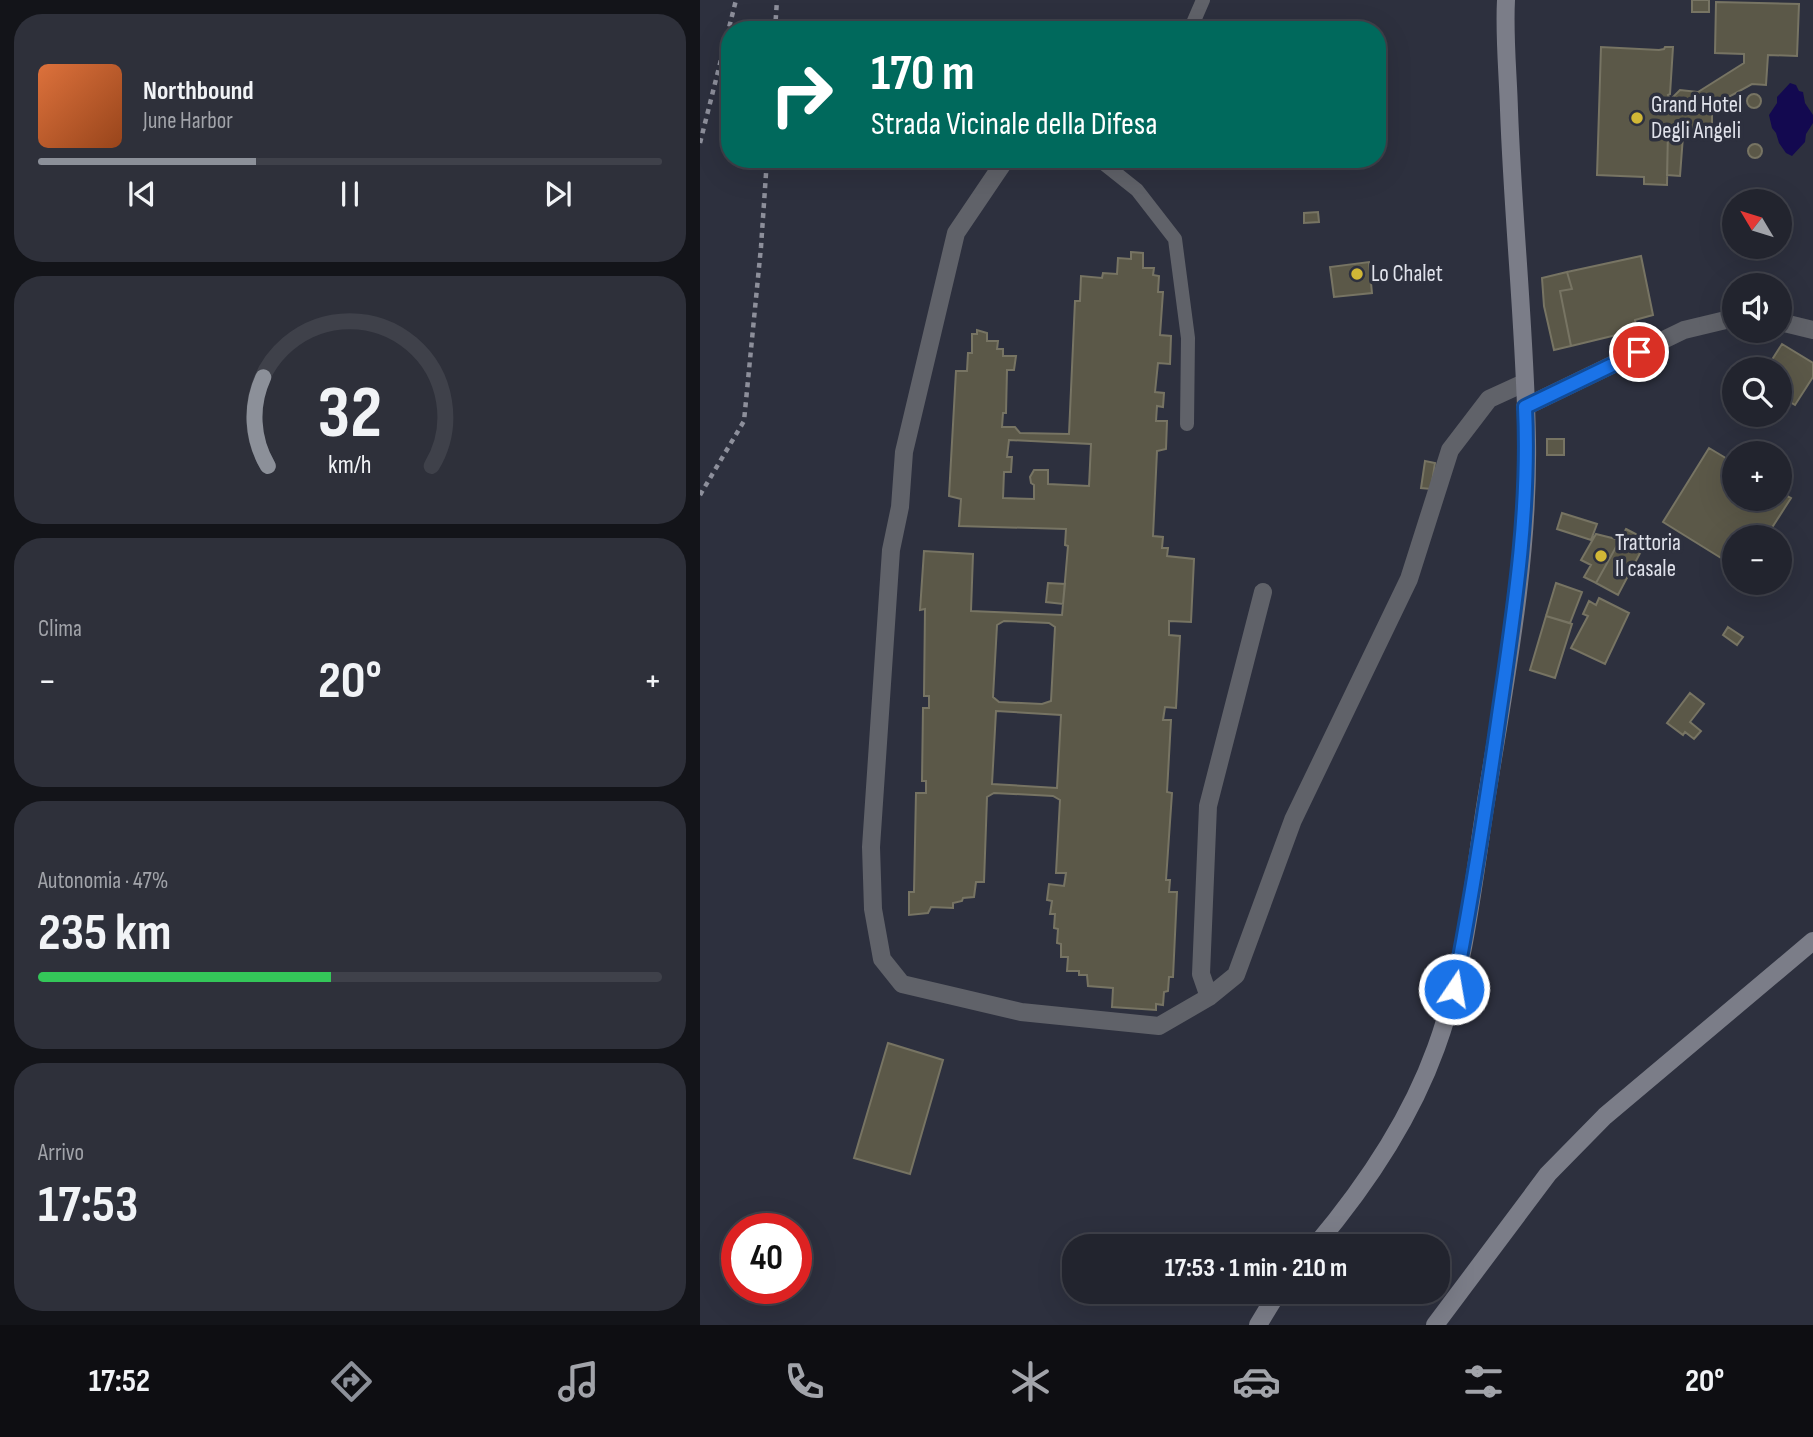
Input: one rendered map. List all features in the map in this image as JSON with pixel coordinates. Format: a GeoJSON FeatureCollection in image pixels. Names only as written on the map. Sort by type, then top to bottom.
{"type":"FeatureCollection","features":[{"type":"Feature","properties":{"kind":"street"},"geometry":{"type":"LineString","coordinates":[[1324,1234],[1368,1177],[1393,1136],[1422,1080],[1450,1009],[1516,603],[1526,499],[1525,407],[1510,150],[1506,0]]}},
{"type":"Feature","properties":{"kind":"street"},"geometry":{"type":"LineString","coordinates":[[1000,168],[956,233],[904,452],[900,507],[891,550],[871,847],[873,909],[882,959],[902,984],[1021,1012],[1159,1026],[1209,997],[1237,975],[1293,820],[1409,579],[1450,450],[1489,399],[1524,383]]}},
{"type":"Feature","properties":{"kind":"street"},"geometry":{"type":"LineString","coordinates":[[1525,407],[1684,330],[1722,321]]}},
{"type":"Feature","properties":{"kind":"street"},"geometry":{"type":"LineString","coordinates":[[1792,325],[1813,330]]}},
{"type":"Feature","properties":{"kind":"street"},"geometry":{"type":"LineString","coordinates":[[1209,997],[1201,974],[1208,806],[1263,592]]}},
{"type":"Feature","properties":{"kind":"street"},"geometry":{"type":"LineString","coordinates":[[1436,1325],[1548,1174],[1576,1144],[1605,1116],[1813,942]]}},
{"type":"Feature","properties":{"kind":"street"},"geometry":{"type":"LineString","coordinates":[[1258,1325],[1271,1304]]}},
{"type":"Feature","properties":{"kind":"lane"},"geometry":{"type":"LineString","coordinates":[[1194,21],[1203,0]]}},
{"type":"Feature","properties":{"kind":"lane"},"geometry":{"type":"LineString","coordinates":[[1109,168],[1137,190],[1175,239],[1188,338],[1187,424]]}},
{"type":"Feature","properties":{"kind":"path"},"geometry":{"type":"LineString","coordinates":[[731,21],[736,0]]}},
{"type":"Feature","properties":{"kind":"path"},"geometry":{"type":"LineString","coordinates":[[776,21],[777,0]]}},
{"type":"Feature","properties":{"kind":"path"},"geometry":{"type":"LineString","coordinates":[[700,143],[721,60]]}},
{"type":"Feature","properties":{"kind":"path"},"geometry":{"type":"LineString","coordinates":[[700,495],[744,421],[766,168]]}},
{"type":"Feature","properties":{"kind":"shaded area"},"geometry":{"type":"Polygon","coordinates":[[[1790,83],[1803,92],[1805,103],[1813,115],[1813,123],[1806,134],[1805,142],[1792,156],[1786,153],[1779,143],[1769,115],[1777,103],[1777,97],[1790,83]]]}},
{"type":"Feature","properties":{"kind":"building"},"geometry":{"type":"Polygon","coordinates":[[[1692,0],[1709,0],[1709,12],[1692,12],[1692,0]]]}},
{"type":"Feature","properties":{"kind":"building"},"geometry":{"type":"Polygon","coordinates":[[[1716,2],[1799,4],[1797,56],[1768,55],[1766,85],[1752,84],[1712,106],[1712,124],[1697,136],[1677,136],[1668,126],[1667,185],[1644,184],[1644,177],[1597,175],[1601,47],[1659,50],[1673,47],[1668,95],[1670,100],[1680,90],[1698,92],[1744,63],[1744,54],[1715,53],[1716,2]]]}},
{"type":"Feature","properties":{"kind":"building"},"geometry":{"type":"Polygon","coordinates":[[[1754,94],[1759,96],[1759,106],[1754,108],[1749,106],[1747,101],[1749,96],[1754,94]]]}},
{"type":"Feature","properties":{"kind":"building"},"geometry":{"type":"Polygon","coordinates":[[[1668,126],[1677,136],[1683,136],[1680,176],[1667,175],[1668,126]]]}},
{"type":"Feature","properties":{"kind":"building"},"geometry":{"type":"Polygon","coordinates":[[[1755,144],[1760,146],[1760,156],[1755,158],[1750,156],[1748,151],[1750,146],[1755,144]]]}},
{"type":"Feature","properties":{"kind":"building"},"geometry":{"type":"Polygon","coordinates":[[[1318,212],[1319,222],[1304,223],[1304,213],[1318,212]]]}},
{"type":"Feature","properties":{"kind":"building"},"geometry":{"type":"Polygon","coordinates":[[[1131,252],[1143,253],[1143,268],[1154,268],[1153,275],[1159,276],[1158,292],[1163,292],[1160,335],[1171,336],[1170,364],[1158,363],[1155,392],[1164,393],[1163,407],[1157,406],[1156,421],[1167,421],[1166,449],[1157,451],[1153,536],[1163,537],[1162,548],[1168,548],[1167,556],[1194,559],[1191,622],[1169,621],[1169,635],[1180,636],[1176,708],[1165,707],[1163,720],[1171,720],[1167,792],[1172,793],[1166,880],[1170,880],[1169,892],[1177,892],[1173,977],[1169,977],[1163,1005],[1156,1004],[1156,1010],[1112,1007],[1113,988],[1088,986],[1087,975],[1079,975],[1079,971],[1067,971],[1068,957],[1061,957],[1061,944],[1057,943],[1058,929],[1054,928],[1055,914],[1050,914],[1052,901],[1047,900],[1049,884],[1064,886],[1066,873],[1056,873],[1060,800],[1053,796],[994,793],[987,797],[984,882],[976,882],[974,897],[953,903],[953,908],[931,907],[928,913],[909,915],[909,892],[914,892],[916,793],[926,793],[926,781],[922,781],[923,708],[929,708],[929,696],[924,696],[925,609],[920,610],[924,551],[973,554],[971,611],[1062,615],[1063,604],[1068,546],[1065,545],[1066,529],[959,526],[961,499],[949,496],[956,371],[967,371],[968,353],[972,353],[972,334],[977,334],[977,330],[987,333],[987,341],[998,341],[997,349],[1003,349],[1003,356],[1016,356],[1014,370],[1007,370],[1006,413],[1003,413],[1002,427],[1015,427],[1020,433],[1069,434],[1075,301],[1080,301],[1081,276],[1102,278],[1103,273],[1117,274],[1118,258],[1131,259],[1131,252]],[[1009,440],[1007,457],[1012,457],[1011,472],[1004,472],[1003,498],[1034,499],[1034,485],[1030,477],[1034,470],[1048,470],[1048,484],[1089,486],[1091,444],[1009,440]],[[1004,621],[997,625],[993,697],[999,702],[1042,704],[1051,701],[1055,627],[1049,623],[1004,621]],[[996,711],[992,784],[1057,788],[1061,715],[996,711]]]}},
{"type":"Feature","properties":{"kind":"building"},"geometry":{"type":"Polygon","coordinates":[[[1641,256],[1653,315],[1635,320],[1637,330],[1571,346],[1560,291],[1572,289],[1567,272],[1641,256]]]}},
{"type":"Feature","properties":{"kind":"building"},"geometry":{"type":"Polygon","coordinates":[[[1369,262],[1372,293],[1334,297],[1330,267],[1369,262]]]}},
{"type":"Feature","properties":{"kind":"building"},"geometry":{"type":"Polygon","coordinates":[[[1567,272],[1572,289],[1560,291],[1571,346],[1554,350],[1544,306],[1542,278],[1567,272]]]}},
{"type":"Feature","properties":{"kind":"building"},"geometry":{"type":"Polygon","coordinates":[[[1782,344],[1813,363],[1813,377],[1795,405],[1792,403],[1792,357],[1774,357],[1782,344]]]}},
{"type":"Feature","properties":{"kind":"building"},"geometry":{"type":"Polygon","coordinates":[[[1547,439],[1564,439],[1564,455],[1547,455],[1547,439]]]}},
{"type":"Feature","properties":{"kind":"building"},"geometry":{"type":"Polygon","coordinates":[[[1709,448],[1722,456],[1722,511],[1783,511],[1774,525],[1722,525],[1722,559],[1663,522],[1709,448]]]}},
{"type":"Feature","properties":{"kind":"building"},"geometry":{"type":"Polygon","coordinates":[[[1425,461],[1435,463],[1431,489],[1421,488],[1425,461]]]}},
{"type":"Feature","properties":{"kind":"building"},"geometry":{"type":"Polygon","coordinates":[[[1562,513],[1597,524],[1591,540],[1557,529],[1562,513]]]}},
{"type":"Feature","properties":{"kind":"building"},"geometry":{"type":"Polygon","coordinates":[[[1626,529],[1647,540],[1618,595],[1596,583],[1626,529]]]}},
{"type":"Feature","properties":{"kind":"building"},"geometry":{"type":"Polygon","coordinates":[[[1596,534],[1620,540],[1596,583],[1584,577],[1591,565],[1581,560],[1596,534]]]}},
{"type":"Feature","properties":{"kind":"building"},"geometry":{"type":"Polygon","coordinates":[[[1048,583],[1065,584],[1063,604],[1046,602],[1048,583]]]}},
{"type":"Feature","properties":{"kind":"building"},"geometry":{"type":"Polygon","coordinates":[[[1556,583],[1582,592],[1570,623],[1546,616],[1556,583]]]}},
{"type":"Feature","properties":{"kind":"building"},"geometry":{"type":"Polygon","coordinates":[[[1599,598],[1629,613],[1605,664],[1571,648],[1588,616],[1583,614],[1589,601],[1596,605],[1599,598]]]}},
{"type":"Feature","properties":{"kind":"building"},"geometry":{"type":"Polygon","coordinates":[[[1546,616],[1572,624],[1555,678],[1530,670],[1546,616]]]}},
{"type":"Feature","properties":{"kind":"building"},"geometry":{"type":"Polygon","coordinates":[[[1728,627],[1743,637],[1737,645],[1723,635],[1728,627]]]}},
{"type":"Feature","properties":{"kind":"building"},"geometry":{"type":"Polygon","coordinates":[[[1690,693],[1704,704],[1690,722],[1701,731],[1694,739],[1685,732],[1683,735],[1667,723],[1690,693]]]}},
{"type":"Feature","properties":{"kind":"building"},"geometry":{"type":"Polygon","coordinates":[[[888,1043],[943,1060],[910,1174],[854,1158],[888,1043]]]}},
{"type":"Feature","properties":{"kind":"place","name":"Grand Hotel Degli Angeli"},"geometry":{"type":"Point","coordinates":[1637,118]}},
{"type":"Feature","properties":{"kind":"place","name":"Lo Chalet"},"geometry":{"type":"Point","coordinates":[1357,274]}},
{"type":"Feature","properties":{"kind":"place","name":"Trattoria Il casale"},"geometry":{"type":"Point","coordinates":[1601,556]}},
{"type":"Feature","properties":{"kind":"route"},"geometry":{"type":"LineString","coordinates":[[1454,989],[1516,603],[1526,499],[1525,407],[1639,352]]}}]}
